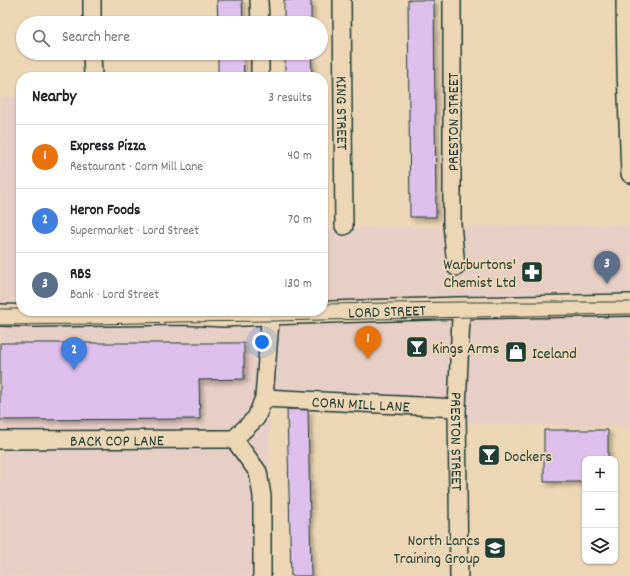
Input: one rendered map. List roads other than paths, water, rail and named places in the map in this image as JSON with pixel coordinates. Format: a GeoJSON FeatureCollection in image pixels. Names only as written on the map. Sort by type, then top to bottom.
{"type":"FeatureCollection","features":[{"type":"Feature","properties":{"kind":"street"},"geometry":{"type":"LineString","coordinates":[[92,0],[92,16]]}},
{"type":"Feature","properties":{"kind":"street"},"geometry":{"type":"LineString","coordinates":[[259,0],[260,16]]}},
{"type":"Feature","properties":{"kind":"street","name":"KING STREET"},"geometry":{"type":"LineString","coordinates":[[342,0],[344,226]]}},
{"type":"Feature","properties":{"kind":"street","name":"PRESTON STREET"},"geometry":{"type":"LineString","coordinates":[[452,0],[452,224],[456,267]]}},
{"type":"Feature","properties":{"kind":"street"},"geometry":{"type":"LineString","coordinates":[[625,0],[630,174]]}},
{"type":"Feature","properties":{"kind":"street"},"geometry":{"type":"LineString","coordinates":[[92,60],[93,72]]}},
{"type":"Feature","properties":{"kind":"street"},"geometry":{"type":"LineString","coordinates":[[260,60],[260,72]]}},
{"type":"Feature","properties":{"kind":"street","name":"LORD STREET"},"geometry":{"type":"LineString","coordinates":[[328,311],[630,305]]}},
{"type":"Feature","properties":{"kind":"street","name":"PRESTON STREET"},"geometry":{"type":"LineString","coordinates":[[458,308],[461,317],[457,408],[459,576]]}},
{"type":"Feature","properties":{"kind":"street","name":"LORD STREET"},"geometry":{"type":"LineString","coordinates":[[0,315],[16,315]]}},
{"type":"Feature","properties":{"kind":"street"},"geometry":{"type":"LineString","coordinates":[[262,576],[262,496],[258,472],[234,439],[256,418],[264,398],[270,321],[268,316]]}},
{"type":"Feature","properties":{"kind":"street","name":"CORN MILL LANE"},"geometry":{"type":"LineString","coordinates":[[264,398],[457,408]]}},
{"type":"Feature","properties":{"kind":"street","name":"BACK COP LANE"},"geometry":{"type":"LineString","coordinates":[[0,440],[234,439]]}},
{"type":"Feature","properties":{"kind":"tram line"},"geometry":{"type":"LineString","coordinates":[[328,304],[630,302]]}},
{"type":"Feature","properties":{"kind":"tram line"},"geometry":{"type":"LineString","coordinates":[[0,309],[16,309]]}},
{"type":"Feature","properties":{"kind":"tram line"},"geometry":{"type":"LineString","coordinates":[[0,325],[630,314]]}},
{"type":"Feature","properties":{"kind":"place","name":"Warburtons' Chemist Ltd"},"geometry":{"type":"Point","coordinates":[532,272]}},
{"type":"Feature","properties":{"kind":"place","name":"RBS"},"geometry":{"type":"Point","coordinates":[607,284]}},
{"type":"Feature","properties":{"kind":"place","name":"Kings Arms"},"geometry":{"type":"Point","coordinates":[417,347]}},
{"type":"Feature","properties":{"kind":"place","name":"Iceland"},"geometry":{"type":"Point","coordinates":[516,352]}},
{"type":"Feature","properties":{"kind":"place","name":"Express Pizza"},"geometry":{"type":"Point","coordinates":[368,359]}},
{"type":"Feature","properties":{"kind":"place","name":"Heron Foods"},"geometry":{"type":"Point","coordinates":[74,370]}},
{"type":"Feature","properties":{"kind":"place","name":"Dockers"},"geometry":{"type":"Point","coordinates":[489,455]}},
{"type":"Feature","properties":{"kind":"place","name":"North Lancs Training Group"},"geometry":{"type":"Point","coordinates":[495,548]}}]}
